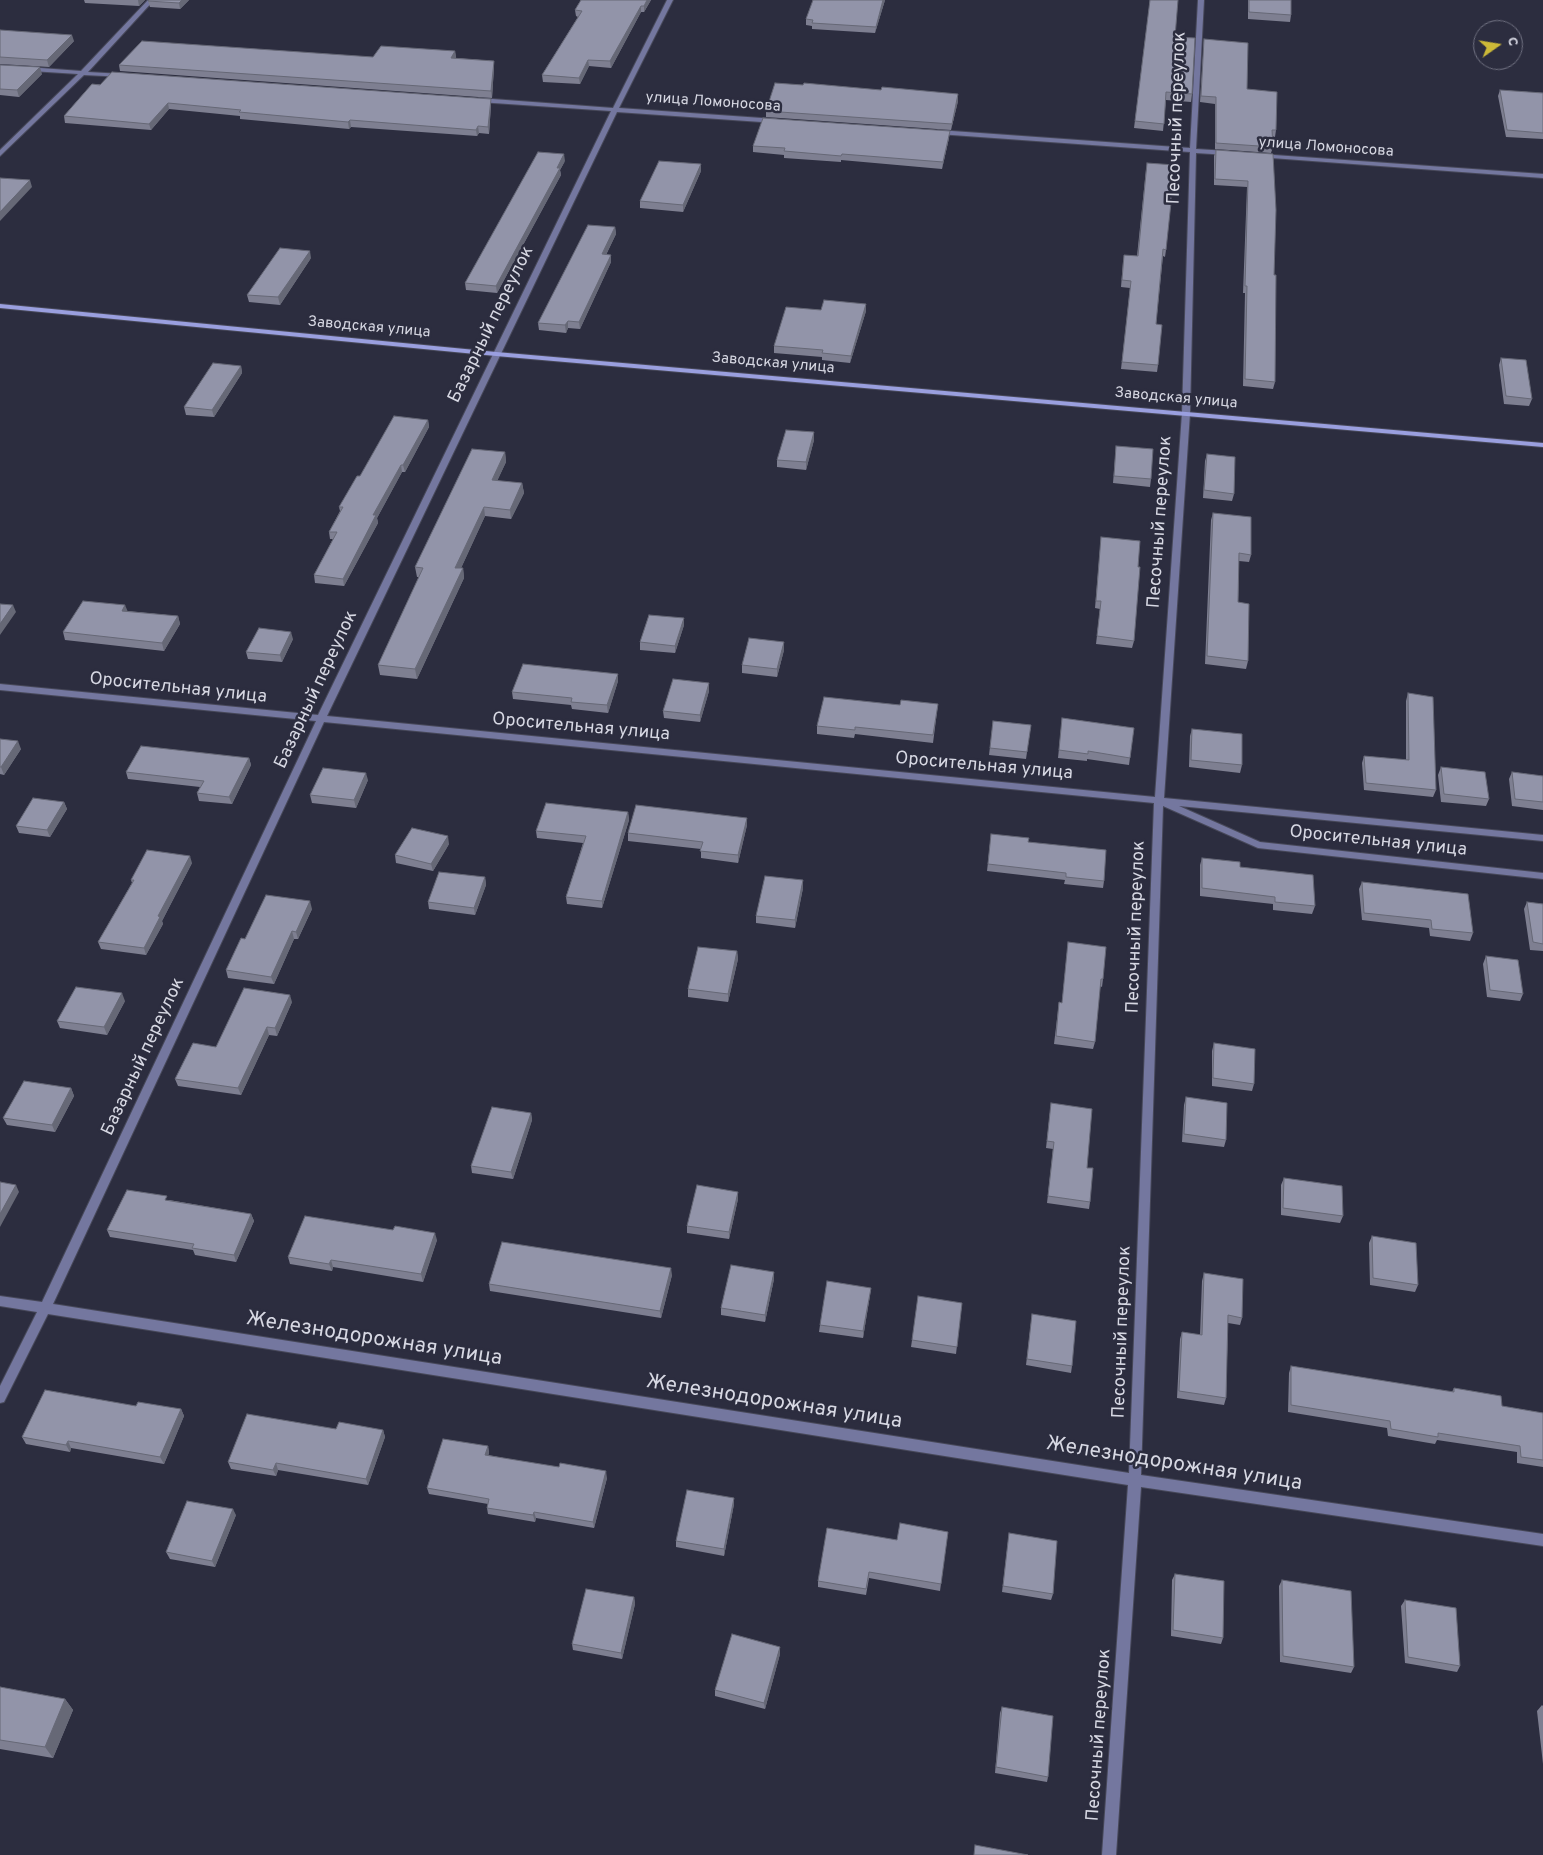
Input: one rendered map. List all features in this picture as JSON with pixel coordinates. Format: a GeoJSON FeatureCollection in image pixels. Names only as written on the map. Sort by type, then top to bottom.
{"type":"FeatureCollection","features":[{"type":"Feature","properties":{"kind":"main road","name":"Заводская улица"},"geometry":{"type":"LineString","coordinates":[[0,306],[496,354],[1543,445]]}},
{"type":"Feature","properties":{"kind":"street"},"geometry":{"type":"LineString","coordinates":[[0,154],[83,73],[151,0]]}},
{"type":"Feature","properties":{"kind":"street","name":"Базарный переулок"},"geometry":{"type":"LineString","coordinates":[[0,1398],[45,1308],[321,720],[496,354],[670,0]]}},
{"type":"Feature","properties":{"kind":"street","name":"Песочный переулок"},"geometry":{"type":"LineString","coordinates":[[1110,1855],[1135,1480],[1159,800],[1186,413],[1193,151],[1201,0]]}},
{"type":"Feature","properties":{"kind":"street"},"geometry":{"type":"LineString","coordinates":[[0,67],[132,76]]}},
{"type":"Feature","properties":{"kind":"street","name":"улица Ломоносова"},"geometry":{"type":"LineString","coordinates":[[467,99],[781,121]]}},
{"type":"Feature","properties":{"kind":"street","name":"улица Ломоносова"},"geometry":{"type":"LineString","coordinates":[[928,132],[1232,154]]}},
{"type":"Feature","properties":{"kind":"street","name":"улица Ломоносова"},"geometry":{"type":"LineString","coordinates":[[1252,155],[1543,176]]}},
{"type":"Feature","properties":{"kind":"street","name":"Оросительная улица"},"geometry":{"type":"LineString","coordinates":[[0,687],[321,720],[1543,838]]}},
{"type":"Feature","properties":{"kind":"street","name":"Оросительная улица"},"geometry":{"type":"LineString","coordinates":[[1159,800],[1258,845],[1543,876]]}},
{"type":"Feature","properties":{"kind":"street","name":"Железнодорожная улица"},"geometry":{"type":"LineString","coordinates":[[0,1301],[1135,1480],[1543,1540]]}},
{"type":"Feature","properties":{"kind":"building"},"geometry":{"type":"Polygon","coordinates":[[[149,0],[182,0],[179,3],[149,0]]]}},
{"type":"Feature","properties":{"kind":"building"},"geometry":{"type":"Polygon","coordinates":[[[581,0],[647,0],[644,6],[641,6],[610,61],[588,60],[579,78],[542,75],[582,11],[575,10],[581,0]]]}},
{"type":"Feature","properties":{"kind":"building"},"geometry":{"type":"Polygon","coordinates":[[[813,0],[883,0],[876,27],[812,23],[813,20],[806,19],[813,0]]]}},
{"type":"Feature","properties":{"kind":"building"},"geometry":{"type":"Polygon","coordinates":[[[1150,0],[1178,0],[1175,37],[1195,38],[1192,94],[1166,92],[1164,124],[1135,121],[1150,0]]]}},
{"type":"Feature","properties":{"kind":"building"},"geometry":{"type":"Polygon","coordinates":[[[1249,0],[1291,0],[1291,15],[1249,12],[1249,0]]]}},
{"type":"Feature","properties":{"kind":"building"},"geometry":{"type":"Polygon","coordinates":[[[0,30],[72,35],[47,60],[0,57],[0,30]]]}},
{"type":"Feature","properties":{"kind":"building"},"geometry":{"type":"Polygon","coordinates":[[[1204,39],[1248,43],[1247,89],[1277,92],[1276,130],[1272,130],[1273,147],[1216,143],[1216,97],[1201,96],[1204,39]]]}},
{"type":"Feature","properties":{"kind":"building"},"geometry":{"type":"Polygon","coordinates":[[[142,41],[373,57],[381,46],[455,51],[451,58],[494,61],[491,91],[119,65],[142,41]]]}},
{"type":"Feature","properties":{"kind":"building"},"geometry":{"type":"Polygon","coordinates":[[[0,65],[40,67],[17,90],[0,89],[0,65]]]}},
{"type":"Feature","properties":{"kind":"building"},"geometry":{"type":"Polygon","coordinates":[[[112,72],[491,99],[488,127],[478,126],[476,130],[350,120],[348,122],[168,103],[149,124],[64,116],[92,84],[100,85],[112,72]]]}},
{"type":"Feature","properties":{"kind":"building"},"geometry":{"type":"Polygon","coordinates":[[[775,83],[803,85],[804,83],[881,90],[882,87],[958,94],[952,124],[766,111],[775,83]]]}},
{"type":"Feature","properties":{"kind":"building"},"geometry":{"type":"Polygon","coordinates":[[[1500,90],[1543,93],[1543,133],[1507,130],[1500,90]]]}},
{"type":"Feature","properties":{"kind":"building"},"geometry":{"type":"Polygon","coordinates":[[[763,118],[950,131],[943,162],[842,154],[841,156],[784,151],[785,148],[753,146],[763,118]]]}},
{"type":"Feature","properties":{"kind":"building"},"geometry":{"type":"Polygon","coordinates":[[[1216,150],[1273,154],[1276,210],[1274,275],[1276,275],[1275,382],[1245,379],[1248,181],[1215,179],[1216,150]]]}},
{"type":"Feature","properties":{"kind":"building"},"geometry":{"type":"Polygon","coordinates":[[[538,152],[564,154],[557,168],[560,168],[496,286],[465,283],[538,152]]]}},
{"type":"Feature","properties":{"kind":"building"},"geometry":{"type":"Polygon","coordinates":[[[659,161],[701,164],[683,205],[640,201],[659,161]]]}},
{"type":"Feature","properties":{"kind":"building"},"geometry":{"type":"Polygon","coordinates":[[[1147,163],[1175,165],[1166,250],[1163,249],[1156,324],[1162,325],[1158,365],[1122,362],[1131,281],[1122,280],[1124,255],[1138,256],[1147,163]]]}},
{"type":"Feature","properties":{"kind":"building"},"geometry":{"type":"Polygon","coordinates":[[[0,178],[30,180],[0,212],[0,178]]]}},
{"type":"Feature","properties":{"kind":"building"},"geometry":{"type":"Polygon","coordinates":[[[588,225],[615,227],[602,254],[611,255],[579,322],[568,321],[565,325],[538,323],[588,225]]]}},
{"type":"Feature","properties":{"kind":"building"},"geometry":{"type":"Polygon","coordinates":[[[280,248],[310,251],[278,297],[247,295],[280,248]]]}},
{"type":"Feature","properties":{"kind":"building"},"geometry":{"type":"Polygon","coordinates":[[[824,300],[866,304],[851,356],[822,353],[823,350],[774,346],[786,307],[821,310],[824,300]]]}},
{"type":"Feature","properties":{"kind":"building"},"geometry":{"type":"Polygon","coordinates":[[[1501,358],[1526,360],[1532,399],[1506,396],[1501,358]]]}},
{"type":"Feature","properties":{"kind":"building"},"geometry":{"type":"Polygon","coordinates":[[[213,363],[241,366],[212,410],[184,407],[213,363]]]}},
{"type":"Feature","properties":{"kind":"building"},"geometry":{"type":"Polygon","coordinates":[[[394,416],[428,420],[373,515],[376,515],[343,579],[314,575],[337,532],[329,532],[343,507],[339,507],[357,476],[360,476],[394,416]]]}},
{"type":"Feature","properties":{"kind":"building"},"geometry":{"type":"Polygon","coordinates":[[[786,430],[814,432],[806,462],[777,460],[786,430]]]}},
{"type":"Feature","properties":{"kind":"building"},"geometry":{"type":"Polygon","coordinates":[[[1116,446],[1153,449],[1151,479],[1114,476],[1116,446]]]}},
{"type":"Feature","properties":{"kind":"building"},"geometry":{"type":"Polygon","coordinates":[[[472,449],[505,452],[492,480],[522,483],[510,510],[484,507],[455,568],[463,568],[415,669],[378,665],[423,568],[415,567],[472,449]]]}},
{"type":"Feature","properties":{"kind":"building"},"geometry":{"type":"Polygon","coordinates":[[[1207,454],[1235,457],[1234,494],[1204,490],[1207,454]]]}},
{"type":"Feature","properties":{"kind":"building"},"geometry":{"type":"Polygon","coordinates":[[[1213,513],[1251,517],[1251,555],[1239,553],[1238,602],[1249,604],[1248,661],[1207,656],[1213,513]]]}},
{"type":"Feature","properties":{"kind":"building"},"geometry":{"type":"Polygon","coordinates":[[[1101,537],[1140,541],[1138,567],[1140,567],[1134,641],[1097,636],[1101,601],[1096,601],[1101,537]]]}},
{"type":"Feature","properties":{"kind":"building"},"geometry":{"type":"Polygon","coordinates":[[[83,601],[125,605],[122,611],[178,616],[162,643],[63,632],[83,601]]]}},
{"type":"Feature","properties":{"kind":"building"},"geometry":{"type":"Polygon","coordinates":[[[0,604],[13,605],[0,624],[0,604]]]}},
{"type":"Feature","properties":{"kind":"building"},"geometry":{"type":"Polygon","coordinates":[[[649,615],[684,618],[675,646],[640,642],[649,615]]]}},
{"type":"Feature","properties":{"kind":"building"},"geometry":{"type":"Polygon","coordinates":[[[259,628],[291,632],[280,655],[246,652],[259,628]]]}},
{"type":"Feature","properties":{"kind":"building"},"geometry":{"type":"Polygon","coordinates":[[[749,638],[784,642],[777,669],[742,665],[749,638]]]}},
{"type":"Feature","properties":{"kind":"building"},"geometry":{"type":"Polygon","coordinates":[[[523,664],[618,674],[607,705],[571,702],[572,698],[512,692],[523,664]]]}},
{"type":"Feature","properties":{"kind":"building"},"geometry":{"type":"Polygon","coordinates":[[[673,679],[709,683],[700,715],[663,711],[673,679]]]}},
{"type":"Feature","properties":{"kind":"building"},"geometry":{"type":"Polygon","coordinates":[[[1408,693],[1433,697],[1436,790],[1366,783],[1364,756],[1409,760],[1408,693]]]}},
{"type":"Feature","properties":{"kind":"building"},"geometry":{"type":"Polygon","coordinates":[[[824,697],[900,705],[901,700],[938,704],[933,735],[855,727],[855,730],[817,726],[824,697]]]}},
{"type":"Feature","properties":{"kind":"building"},"geometry":{"type":"Polygon","coordinates":[[[1062,718],[1134,728],[1130,758],[1088,751],[1088,754],[1059,750],[1062,718]]]}},
{"type":"Feature","properties":{"kind":"building"},"geometry":{"type":"Polygon","coordinates":[[[993,721],[1031,725],[1027,752],[990,748],[993,721]]]}},
{"type":"Feature","properties":{"kind":"building"},"geometry":{"type":"Polygon","coordinates":[[[1192,729],[1242,734],[1242,765],[1191,760],[1192,729]]]}},
{"type":"Feature","properties":{"kind":"building"},"geometry":{"type":"Polygon","coordinates":[[[0,739],[18,741],[1,767],[0,767],[0,739]]]}},
{"type":"Feature","properties":{"kind":"building"},"geometry":{"type":"Polygon","coordinates":[[[141,746],[249,758],[229,797],[197,793],[204,781],[126,772],[141,746]]]}},
{"type":"Feature","properties":{"kind":"building"},"geometry":{"type":"Polygon","coordinates":[[[1441,767],[1485,772],[1489,799],[1444,794],[1441,767]]]}},
{"type":"Feature","properties":{"kind":"building"},"geometry":{"type":"Polygon","coordinates":[[[323,768],[366,773],[354,800],[310,795],[323,768]]]}},
{"type":"Feature","properties":{"kind":"building"},"geometry":{"type":"Polygon","coordinates":[[[1512,772],[1543,776],[1543,802],[1515,799],[1512,772]]]}},
{"type":"Feature","properties":{"kind":"building"},"geometry":{"type":"Polygon","coordinates":[[[33,798],[64,802],[47,830],[16,826],[33,798]]]}},
{"type":"Feature","properties":{"kind":"building"},"geometry":{"type":"Polygon","coordinates":[[[546,803],[628,812],[602,901],[566,897],[586,836],[536,831],[546,803]]]}},
{"type":"Feature","properties":{"kind":"building"},"geometry":{"type":"Polygon","coordinates":[[[636,805],[747,818],[738,855],[700,851],[703,842],[628,833],[636,805]]]}},
{"type":"Feature","properties":{"kind":"building"},"geometry":{"type":"Polygon","coordinates":[[[412,828],[448,836],[431,864],[395,855],[412,828]]]}},
{"type":"Feature","properties":{"kind":"building"},"geometry":{"type":"Polygon","coordinates":[[[991,834],[1029,838],[1028,842],[1106,850],[1104,881],[1066,877],[1066,873],[988,864],[991,834]]]}},
{"type":"Feature","properties":{"kind":"building"},"geometry":{"type":"Polygon","coordinates":[[[147,850],[190,856],[158,916],[160,917],[144,948],[98,942],[134,880],[131,880],[147,850]]]}},
{"type":"Feature","properties":{"kind":"building"},"geometry":{"type":"Polygon","coordinates":[[[1202,858],[1240,862],[1240,867],[1313,875],[1315,906],[1275,902],[1275,897],[1202,888],[1202,858]]]}},
{"type":"Feature","properties":{"kind":"building"},"geometry":{"type":"Polygon","coordinates":[[[439,872],[485,877],[474,908],[428,902],[439,872]]]}},
{"type":"Feature","properties":{"kind":"building"},"geometry":{"type":"Polygon","coordinates":[[[765,876],[803,880],[795,920],[756,916],[765,876]]]}},
{"type":"Feature","properties":{"kind":"building"},"geometry":{"type":"Polygon","coordinates":[[[1362,882],[1468,894],[1473,933],[1432,929],[1431,920],[1364,913],[1362,882]]]}},
{"type":"Feature","properties":{"kind":"building"},"geometry":{"type":"Polygon","coordinates":[[[266,895],[310,901],[296,932],[292,931],[271,977],[226,970],[241,938],[245,939],[266,895]]]}},
{"type":"Feature","properties":{"kind":"building"},"geometry":{"type":"Polygon","coordinates":[[[1527,902],[1543,904],[1543,944],[1533,942],[1527,902]]]}},
{"type":"Feature","properties":{"kind":"building"},"geometry":{"type":"Polygon","coordinates":[[[1068,942],[1106,947],[1095,1042],[1056,1036],[1059,1002],[1062,1003],[1068,942]]]}},
{"type":"Feature","properties":{"kind":"building"},"geometry":{"type":"Polygon","coordinates":[[[698,947],[737,951],[728,994],[688,989],[698,947]]]}},
{"type":"Feature","properties":{"kind":"building"},"geometry":{"type":"Polygon","coordinates":[[[1486,956],[1518,960],[1523,994],[1490,990],[1486,956]]]}},
{"type":"Feature","properties":{"kind":"building"},"geometry":{"type":"Polygon","coordinates":[[[76,987],[122,993],[104,1027],[57,1021],[76,987]]]}},
{"type":"Feature","properties":{"kind":"building"},"geometry":{"type":"Polygon","coordinates":[[[244,988],[290,995],[275,1028],[267,1027],[238,1088],[175,1079],[193,1043],[216,1047],[244,988]]]}},
{"type":"Feature","properties":{"kind":"building"},"geometry":{"type":"Polygon","coordinates":[[[1214,1043],[1255,1049],[1254,1084],[1213,1078],[1214,1043]]]}},
{"type":"Feature","properties":{"kind":"building"},"geometry":{"type":"Polygon","coordinates":[[[24,1081],[71,1088],[52,1125],[3,1118],[24,1081]]]}},
{"type":"Feature","properties":{"kind":"building"},"geometry":{"type":"Polygon","coordinates":[[[1186,1097],[1227,1103],[1226,1140],[1184,1134],[1186,1097]]]}},
{"type":"Feature","properties":{"kind":"building"},"geometry":{"type":"Polygon","coordinates":[[[1051,1103],[1092,1109],[1087,1168],[1093,1168],[1090,1202],[1048,1196],[1054,1142],[1047,1141],[1051,1103]]]}},
{"type":"Feature","properties":{"kind":"building"},"geometry":{"type":"Polygon","coordinates":[[[492,1107],[531,1113],[511,1172],[471,1166],[492,1107]]]}},
{"type":"Feature","properties":{"kind":"building"},"geometry":{"type":"Polygon","coordinates":[[[1284,1178],[1342,1186],[1343,1216],[1283,1208],[1284,1178]]]}},
{"type":"Feature","properties":{"kind":"building"},"geometry":{"type":"Polygon","coordinates":[[[0,1182],[16,1185],[0,1214],[0,1182]]]}},
{"type":"Feature","properties":{"kind":"building"},"geometry":{"type":"Polygon","coordinates":[[[697,1185],[738,1192],[729,1232],[687,1226],[697,1185]]]}},
{"type":"Feature","properties":{"kind":"building"},"geometry":{"type":"Polygon","coordinates":[[[127,1190],[167,1196],[165,1200],[251,1214],[234,1255],[192,1248],[194,1244],[107,1230],[127,1190]]]}},
{"type":"Feature","properties":{"kind":"building"},"geometry":{"type":"Polygon","coordinates":[[[305,1216],[393,1230],[395,1226],[435,1233],[421,1274],[331,1260],[329,1264],[288,1257],[305,1216]]]}},
{"type":"Feature","properties":{"kind":"building"},"geometry":{"type":"Polygon","coordinates":[[[1372,1236],[1416,1243],[1418,1285],[1373,1278],[1372,1236]]]}},
{"type":"Feature","properties":{"kind":"building"},"geometry":{"type":"Polygon","coordinates":[[[502,1242],[671,1268],[660,1311],[489,1284],[502,1242]]]}},
{"type":"Feature","properties":{"kind":"building"},"geometry":{"type":"Polygon","coordinates":[[[731,1265],[774,1272],[765,1315],[721,1308],[731,1265]]]}},
{"type":"Feature","properties":{"kind":"building"},"geometry":{"type":"Polygon","coordinates":[[[1204,1273],[1243,1279],[1242,1318],[1228,1315],[1226,1398],[1179,1391],[1182,1332],[1202,1335],[1204,1273]]]}},
{"type":"Feature","properties":{"kind":"building"},"geometry":{"type":"Polygon","coordinates":[[[827,1281],[871,1288],[863,1331],[820,1325],[827,1281]]]}},
{"type":"Feature","properties":{"kind":"building"},"geometry":{"type":"Polygon","coordinates":[[[918,1296],[962,1303],[957,1347],[912,1340],[918,1296]]]}},
{"type":"Feature","properties":{"kind":"building"},"geometry":{"type":"Polygon","coordinates":[[[1032,1314],[1076,1321],[1072,1366],[1027,1359],[1032,1314]]]}},
{"type":"Feature","properties":{"kind":"building"},"geometry":{"type":"Polygon","coordinates":[[[1291,1366],[1454,1392],[1454,1388],[1501,1396],[1502,1406],[1543,1413],[1543,1460],[1521,1457],[1520,1446],[1438,1433],[1438,1437],[1391,1429],[1390,1421],[1291,1405],[1291,1366]]]}},
{"type":"Feature","properties":{"kind":"building"},"geometry":{"type":"Polygon","coordinates":[[[45,1390],[136,1406],[138,1402],[181,1409],[160,1457],[68,1441],[66,1445],[22,1437],[45,1390]]]}},
{"type":"Feature","properties":{"kind":"building"},"geometry":{"type":"Polygon","coordinates":[[[247,1414],[336,1429],[339,1422],[383,1430],[366,1479],[276,1463],[273,1470],[228,1462],[247,1414]]]}},
{"type":"Feature","properties":{"kind":"building"},"geometry":{"type":"Polygon","coordinates":[[[443,1439],[488,1446],[485,1455],[559,1467],[560,1463],[606,1471],[593,1522],[534,1512],[533,1515],[487,1508],[489,1499],[427,1488],[443,1439]]]}},
{"type":"Feature","properties":{"kind":"building"},"geometry":{"type":"Polygon","coordinates":[[[687,1490],[734,1498],[724,1549],[676,1541],[687,1490]]]}},
{"type":"Feature","properties":{"kind":"building"},"geometry":{"type":"Polygon","coordinates":[[[187,1501],[233,1509],[212,1561],[166,1552],[187,1501]]]}},
{"type":"Feature","properties":{"kind":"building"},"geometry":{"type":"Polygon","coordinates":[[[900,1523],[948,1532],[941,1584],[869,1572],[866,1589],[818,1581],[827,1528],[897,1540],[900,1523]]]}},
{"type":"Feature","properties":{"kind":"building"},"geometry":{"type":"Polygon","coordinates":[[[1009,1533],[1057,1541],[1053,1594],[1003,1586],[1009,1533]]]}},
{"type":"Feature","properties":{"kind":"building"},"geometry":{"type":"Polygon","coordinates":[[[1175,1574],[1224,1581],[1223,1638],[1173,1630],[1175,1574]]]}},
{"type":"Feature","properties":{"kind":"building"},"geometry":{"type":"Polygon","coordinates":[[[1282,1580],[1351,1591],[1354,1667],[1283,1656],[1282,1580]]]}},
{"type":"Feature","properties":{"kind":"building"},"geometry":{"type":"Polygon","coordinates":[[[586,1589],[634,1597],[621,1653],[572,1644],[586,1589]]]}},
{"type":"Feature","properties":{"kind":"building"},"geometry":{"type":"Polygon","coordinates":[[[1405,1600],[1456,1608],[1460,1666],[1408,1657],[1405,1600]]]}},
{"type":"Feature","properties":{"kind":"building"},"geometry":{"type":"Polygon","coordinates":[[[732,1634],[780,1647],[764,1703],[715,1690],[732,1634]]]}},
{"type":"Feature","properties":{"kind":"building"},"geometry":{"type":"Polygon","coordinates":[[[0,1687],[65,1699],[45,1747],[0,1740],[0,1687]]]}},
{"type":"Feature","properties":{"kind":"building"},"geometry":{"type":"Polygon","coordinates":[[[1002,1707],[1053,1716],[1048,1777],[996,1767],[1002,1707]]]}},
{"type":"Feature","properties":{"kind":"building"},"geometry":{"type":"Polygon","coordinates":[[[975,1845],[1028,1855],[974,1855],[975,1845]]]}}]}
